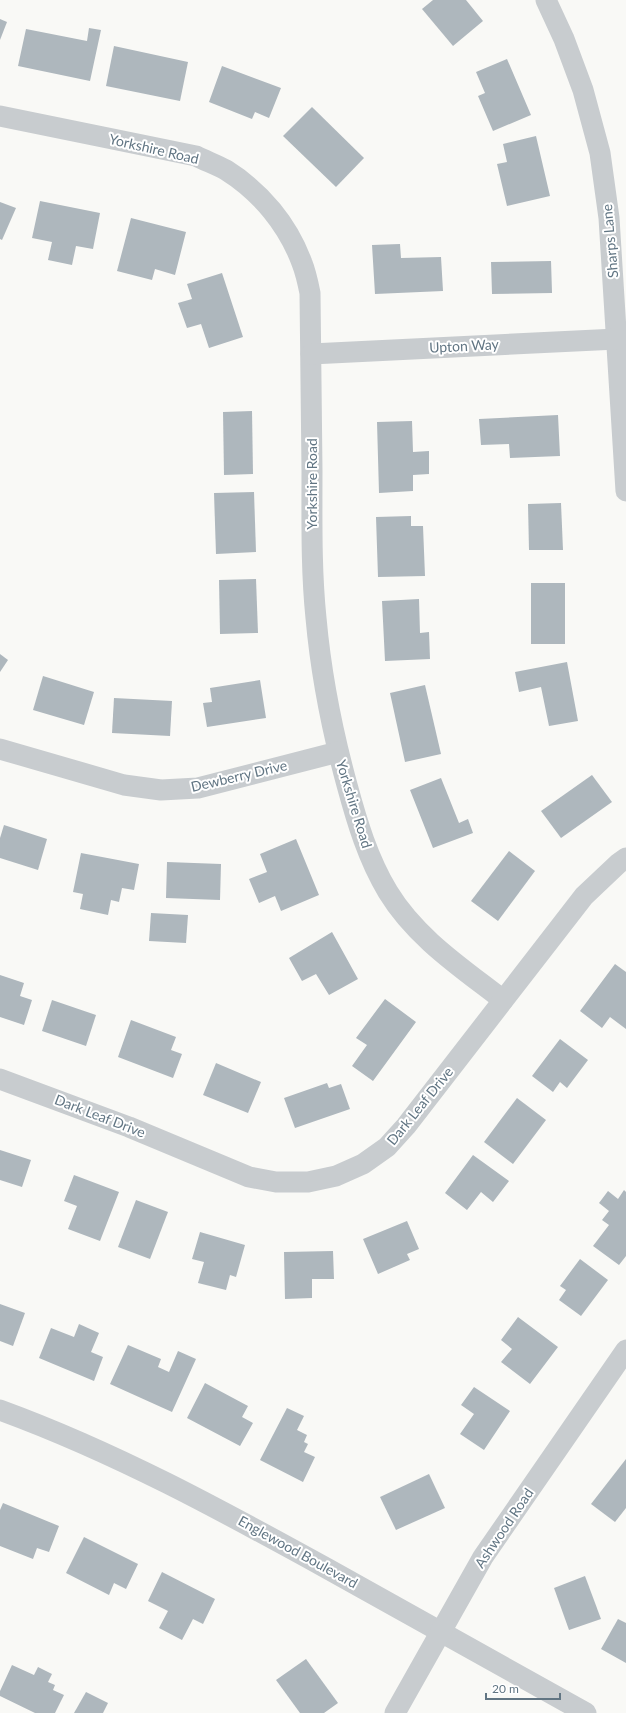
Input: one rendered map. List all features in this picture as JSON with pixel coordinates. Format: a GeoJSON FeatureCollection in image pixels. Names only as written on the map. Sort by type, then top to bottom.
{"type":"FeatureCollection","features":[{"type":"Feature","properties":{"kind":"street","name":"Sharps Lane"},"geometry":{"type":"LineString","coordinates":[[546,0],[564,39],[583,90],[600,153],[609,218],[626,491]]}},
{"type":"Feature","properties":{"kind":"street","name":"Yorkshire Road"},"geometry":{"type":"LineString","coordinates":[[0,116],[196,156],[226,170],[253,189],[276,213],[290,236],[303,264],[310,293],[312,535],[316,617],[324,682],[338,752],[354,810],[372,863],[389,893],[410,922],[434,947],[503,1000]]}},
{"type":"Feature","properties":{"kind":"street","name":"Upton Way"},"geometry":{"type":"LineString","coordinates":[[311,354],[617,339]]}},
{"type":"Feature","properties":{"kind":"street","name":"Dewberry Drive"},"geometry":{"type":"LineString","coordinates":[[0,749],[124,785],[162,790],[198,788],[338,752]]}},
{"type":"Feature","properties":{"kind":"street","name":"Dark Leaf Drive"},"geometry":{"type":"LineString","coordinates":[[0,1079],[129,1127],[249,1177],[276,1182],[308,1182],[336,1176],[363,1164],[387,1147],[406,1126],[584,896],[626,858]]}},
{"type":"Feature","properties":{"kind":"street","name":"Ashwood Road"},"geometry":{"type":"LineString","coordinates":[[395,1713],[483,1556],[625,1354]]}},
{"type":"Feature","properties":{"kind":"street","name":"Englewood Boulevard"},"geometry":{"type":"LineString","coordinates":[[0,1410],[33,1422],[125,1462],[214,1506],[586,1713]]}},
{"type":"Feature","properties":{"kind":"building"},"geometry":{"type":"Polygon","coordinates":[[[433,0],[466,0],[483,21],[453,46],[422,9],[433,0]]]}},
{"type":"Feature","properties":{"kind":"building"},"geometry":{"type":"Polygon","coordinates":[[[0,19],[7,22],[0,40],[0,19]]]}},
{"type":"Feature","properties":{"kind":"building"},"geometry":{"type":"Polygon","coordinates":[[[89,28],[101,30],[90,81],[18,66],[26,29],[87,41],[89,28]]]}},
{"type":"Feature","properties":{"kind":"building"},"geometry":{"type":"Polygon","coordinates":[[[114,46],[188,62],[180,101],[106,86],[114,46]]]}},
{"type":"Feature","properties":{"kind":"building"},"geometry":{"type":"Polygon","coordinates":[[[507,59],[531,115],[493,131],[478,96],[485,93],[476,72],[507,59]]]}},
{"type":"Feature","properties":{"kind":"building"},"geometry":{"type":"Polygon","coordinates":[[[222,66],[281,88],[269,118],[255,112],[252,119],[209,102],[222,66]]]}},
{"type":"Feature","properties":{"kind":"building"},"geometry":{"type":"Polygon","coordinates":[[[312,107],[364,158],[336,187],[283,136],[312,107]]]}},
{"type":"Feature","properties":{"kind":"building"},"geometry":{"type":"Polygon","coordinates":[[[536,136],[550,196],[507,206],[497,164],[507,162],[503,144],[536,136]]]}},
{"type":"Feature","properties":{"kind":"building"},"geometry":{"type":"Polygon","coordinates":[[[40,201],[100,213],[93,249],[76,246],[72,265],[48,260],[52,242],[32,238],[40,201]]]}},
{"type":"Feature","properties":{"kind":"building"},"geometry":{"type":"Polygon","coordinates":[[[0,202],[16,208],[2,240],[0,239],[0,202]]]}},
{"type":"Feature","properties":{"kind":"building"},"geometry":{"type":"Polygon","coordinates":[[[131,218],[186,232],[175,275],[155,269],[152,280],[117,271],[131,218]]]}},
{"type":"Feature","properties":{"kind":"building"},"geometry":{"type":"Polygon","coordinates":[[[400,244],[401,258],[441,257],[443,291],[375,294],[372,245],[400,244]]]}},
{"type":"Feature","properties":{"kind":"building"},"geometry":{"type":"Polygon","coordinates":[[[551,261],[552,293],[492,294],[491,262],[551,261]]]}},
{"type":"Feature","properties":{"kind":"building"},"geometry":{"type":"Polygon","coordinates":[[[222,273],[243,337],[209,348],[201,324],[187,328],[178,303],[192,299],[187,284],[222,273]]]}},
{"type":"Feature","properties":{"kind":"building"},"geometry":{"type":"Polygon","coordinates":[[[252,411],[253,474],[224,475],[223,412],[252,411]]]}},
{"type":"Feature","properties":{"kind":"building"},"geometry":{"type":"Polygon","coordinates":[[[558,415],[560,456],[510,458],[509,444],[481,445],[479,419],[558,415]]]}},
{"type":"Feature","properties":{"kind":"building"},"geometry":{"type":"Polygon","coordinates":[[[412,421],[413,452],[429,451],[429,474],[413,475],[413,491],[379,493],[377,422],[412,421]]]}},
{"type":"Feature","properties":{"kind":"building"},"geometry":{"type":"Polygon","coordinates":[[[254,492],[256,552],[216,554],[214,493],[254,492]]]}},
{"type":"Feature","properties":{"kind":"building"},"geometry":{"type":"Polygon","coordinates":[[[561,503],[563,550],[529,550],[528,504],[561,503]]]}},
{"type":"Feature","properties":{"kind":"building"},"geometry":{"type":"Polygon","coordinates":[[[411,516],[411,526],[423,526],[425,576],[378,577],[376,517],[411,516]]]}},
{"type":"Feature","properties":{"kind":"building"},"geometry":{"type":"Polygon","coordinates":[[[256,579],[258,633],[220,634],[219,580],[256,579]]]}},
{"type":"Feature","properties":{"kind":"building"},"geometry":{"type":"Polygon","coordinates":[[[531,583],[565,583],[565,644],[531,644],[531,583]]]}},
{"type":"Feature","properties":{"kind":"building"},"geometry":{"type":"Polygon","coordinates":[[[419,599],[420,633],[429,632],[430,659],[385,661],[382,601],[419,599]]]}},
{"type":"Feature","properties":{"kind":"building"},"geometry":{"type":"Polygon","coordinates":[[[0,654],[8,660],[0,672],[0,654]]]}},
{"type":"Feature","properties":{"kind":"building"},"geometry":{"type":"Polygon","coordinates":[[[567,662],[578,721],[549,726],[541,687],[519,692],[515,672],[567,662]]]}},
{"type":"Feature","properties":{"kind":"building"},"geometry":{"type":"Polygon","coordinates":[[[43,676],[94,692],[84,725],[33,710],[43,676]]]}},
{"type":"Feature","properties":{"kind":"building"},"geometry":{"type":"Polygon","coordinates":[[[260,680],[266,718],[207,727],[203,703],[212,702],[210,688],[260,680]]]}},
{"type":"Feature","properties":{"kind":"building"},"geometry":{"type":"Polygon","coordinates":[[[425,685],[441,754],[405,762],[390,693],[425,685]]]}},
{"type":"Feature","properties":{"kind":"building"},"geometry":{"type":"Polygon","coordinates":[[[114,698],[172,701],[170,736],[112,733],[114,698]]]}},
{"type":"Feature","properties":{"kind":"building"},"geometry":{"type":"Polygon","coordinates":[[[592,775],[612,802],[561,838],[541,811],[592,775]]]}},
{"type":"Feature","properties":{"kind":"building"},"geometry":{"type":"Polygon","coordinates":[[[441,778],[459,823],[468,819],[473,833],[433,848],[410,790],[441,778]]]}},
{"type":"Feature","properties":{"kind":"building"},"geometry":{"type":"Polygon","coordinates":[[[4,825],[47,839],[38,870],[0,858],[0,838],[4,825]]]}},
{"type":"Feature","properties":{"kind":"building"},"geometry":{"type":"Polygon","coordinates":[[[296,839],[319,895],[281,911],[275,896],[259,903],[249,879],[267,872],[260,854],[296,839]]]}},
{"type":"Feature","properties":{"kind":"building"},"geometry":{"type":"Polygon","coordinates":[[[509,851],[535,871],[498,921],[471,901],[509,851]]]}},
{"type":"Feature","properties":{"kind":"building"},"geometry":{"type":"Polygon","coordinates":[[[81,853],[139,864],[134,890],[122,888],[119,902],[111,900],[108,915],[80,909],[83,894],[73,892],[81,853]]]}},
{"type":"Feature","properties":{"kind":"building"},"geometry":{"type":"Polygon","coordinates":[[[167,862],[221,864],[220,900],[166,898],[167,862]]]}},
{"type":"Feature","properties":{"kind":"building"},"geometry":{"type":"Polygon","coordinates":[[[151,913],[188,915],[186,943],[149,941],[151,913]]]}},
{"type":"Feature","properties":{"kind":"building"},"geometry":{"type":"Polygon","coordinates":[[[332,932],[358,979],[329,995],[316,974],[302,981],[289,958],[332,932]]]}},
{"type":"Feature","properties":{"kind":"building"},"geometry":{"type":"Polygon","coordinates":[[[615,964],[626,972],[626,1029],[610,1017],[602,1028],[580,1011],[615,964]]]}},
{"type":"Feature","properties":{"kind":"building"},"geometry":{"type":"Polygon","coordinates":[[[0,975],[24,983],[20,996],[32,1000],[24,1025],[0,1017],[0,975]]]}},
{"type":"Feature","properties":{"kind":"building"},"geometry":{"type":"Polygon","coordinates":[[[385,999],[416,1022],[373,1081],[352,1066],[367,1045],[356,1038],[385,999]]]}},
{"type":"Feature","properties":{"kind":"building"},"geometry":{"type":"Polygon","coordinates":[[[52,1000],[96,1015],[86,1046],[42,1031],[52,1000]]]}},
{"type":"Feature","properties":{"kind":"building"},"geometry":{"type":"Polygon","coordinates":[[[131,1020],[176,1037],[171,1050],[182,1054],[173,1078],[118,1057],[131,1020]]]}},
{"type":"Feature","properties":{"kind":"building"},"geometry":{"type":"Polygon","coordinates":[[[560,1039],[588,1060],[567,1088],[560,1082],[553,1092],[532,1076],[560,1039]]]}},
{"type":"Feature","properties":{"kind":"building"},"geometry":{"type":"Polygon","coordinates":[[[216,1063],[261,1082],[248,1113],[203,1095],[216,1063]]]}},
{"type":"Feature","properties":{"kind":"building"},"geometry":{"type":"Polygon","coordinates":[[[327,1083],[329,1088],[341,1084],[350,1109],[295,1128],[284,1098],[327,1083]]]}},
{"type":"Feature","properties":{"kind":"building"},"geometry":{"type":"Polygon","coordinates":[[[517,1098],[546,1120],[513,1164],[484,1142],[517,1098]]]}},
{"type":"Feature","properties":{"kind":"building"},"geometry":{"type":"Polygon","coordinates":[[[0,1150],[31,1160],[22,1187],[0,1180],[0,1150]]]}},
{"type":"Feature","properties":{"kind":"building"},"geometry":{"type":"Polygon","coordinates":[[[473,1155],[509,1181],[493,1202],[481,1192],[467,1210],[445,1193],[473,1155]]]}},
{"type":"Feature","properties":{"kind":"building"},"geometry":{"type":"Polygon","coordinates":[[[74,1175],[119,1192],[100,1241],[68,1229],[77,1206],[64,1201],[74,1175]]]}},
{"type":"Feature","properties":{"kind":"building"},"geometry":{"type":"Polygon","coordinates":[[[624,1190],[626,1192],[626,1256],[619,1265],[593,1246],[609,1225],[602,1220],[609,1211],[599,1203],[608,1191],[618,1199],[624,1190]]]}},
{"type":"Feature","properties":{"kind":"building"},"geometry":{"type":"Polygon","coordinates":[[[136,1200],[168,1212],[150,1259],[118,1247],[136,1200]]]}},
{"type":"Feature","properties":{"kind":"building"},"geometry":{"type":"Polygon","coordinates":[[[407,1221],[419,1249],[407,1254],[410,1260],[378,1274],[363,1239],[407,1221]]]}},
{"type":"Feature","properties":{"kind":"building"},"geometry":{"type":"Polygon","coordinates":[[[200,1232],[245,1245],[236,1277],[230,1275],[226,1290],[198,1283],[204,1262],[192,1259],[200,1232]]]}},
{"type":"Feature","properties":{"kind":"building"},"geometry":{"type":"Polygon","coordinates":[[[333,1251],[334,1279],[312,1279],[312,1298],[285,1299],[284,1252],[333,1251]]]}},
{"type":"Feature","properties":{"kind":"building"},"geometry":{"type":"Polygon","coordinates":[[[580,1259],[608,1280],[581,1316],[559,1300],[566,1290],[560,1286],[580,1259]]]}},
{"type":"Feature","properties":{"kind":"building"},"geometry":{"type":"Polygon","coordinates":[[[0,1304],[25,1313],[13,1346],[0,1341],[0,1304]]]}},
{"type":"Feature","properties":{"kind":"building"},"geometry":{"type":"Polygon","coordinates":[[[518,1317],[558,1347],[530,1384],[501,1362],[512,1349],[501,1340],[518,1317]]]}},
{"type":"Feature","properties":{"kind":"building"},"geometry":{"type":"Polygon","coordinates":[[[79,1324],[99,1333],[91,1352],[103,1357],[94,1381],[39,1358],[51,1328],[74,1337],[79,1324]]]}},
{"type":"Feature","properties":{"kind":"building"},"geometry":{"type":"Polygon","coordinates":[[[128,1345],[161,1359],[158,1367],[169,1372],[178,1351],[196,1359],[172,1412],[110,1384],[128,1345]]]}},
{"type":"Feature","properties":{"kind":"building"},"geometry":{"type":"Polygon","coordinates":[[[205,1383],[248,1406],[242,1417],[253,1423],[240,1446],[187,1418],[205,1383]]]}},
{"type":"Feature","properties":{"kind":"building"},"geometry":{"type":"Polygon","coordinates":[[[474,1387],[510,1411],[484,1450],[460,1434],[474,1414],[461,1405],[474,1387]]]}},
{"type":"Feature","properties":{"kind":"building"},"geometry":{"type":"Polygon","coordinates":[[[287,1408],[304,1416],[297,1430],[307,1435],[304,1442],[308,1444],[304,1452],[315,1457],[303,1482],[260,1460],[287,1408]]]}},
{"type":"Feature","properties":{"kind":"building"},"geometry":{"type":"Polygon","coordinates":[[[626,1459],[626,1508],[615,1522],[591,1504],[626,1459]]]}},
{"type":"Feature","properties":{"kind":"building"},"geometry":{"type":"Polygon","coordinates":[[[429,1474],[445,1508],[396,1530],[380,1497],[429,1474]]]}},
{"type":"Feature","properties":{"kind":"building"},"geometry":{"type":"Polygon","coordinates":[[[3,1503],[59,1526],[49,1552],[37,1548],[33,1559],[0,1546],[0,1510],[3,1503]]]}},
{"type":"Feature","properties":{"kind":"building"},"geometry":{"type":"Polygon","coordinates":[[[84,1537],[138,1564],[126,1589],[114,1583],[109,1595],[66,1573],[84,1537]]]}},
{"type":"Feature","properties":{"kind":"building"},"geometry":{"type":"Polygon","coordinates":[[[162,1572],[215,1599],[203,1624],[193,1619],[182,1640],[159,1628],[168,1611],[148,1601],[162,1572]]]}},
{"type":"Feature","properties":{"kind":"building"},"geometry":{"type":"Polygon","coordinates":[[[585,1576],[601,1619],[569,1630],[554,1588],[585,1576]]]}},
{"type":"Feature","properties":{"kind":"building"},"geometry":{"type":"Polygon","coordinates":[[[618,1619],[626,1623],[626,1663],[601,1649],[618,1619]]]}},
{"type":"Feature","properties":{"kind":"building"},"geometry":{"type":"Polygon","coordinates":[[[306,1659],[338,1703],[324,1713],[300,1713],[276,1680],[306,1659]]]}},
{"type":"Feature","properties":{"kind":"building"},"geometry":{"type":"Polygon","coordinates":[[[12,1665],[34,1675],[38,1667],[52,1674],[48,1682],[55,1685],[53,1690],[64,1695],[55,1713],[35,1713],[0,1696],[0,1691],[12,1665]]]}},
{"type":"Feature","properties":{"kind":"building"},"geometry":{"type":"Polygon","coordinates":[[[86,1692],[108,1703],[103,1713],[74,1713],[86,1692]]]}}]}
